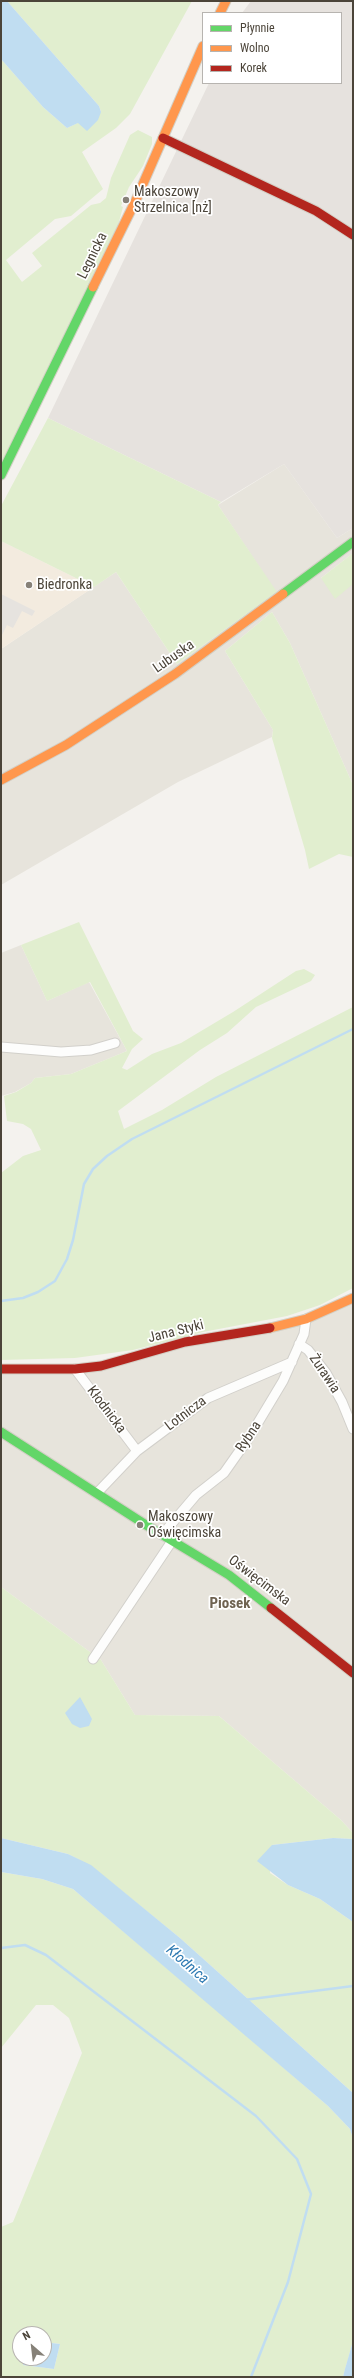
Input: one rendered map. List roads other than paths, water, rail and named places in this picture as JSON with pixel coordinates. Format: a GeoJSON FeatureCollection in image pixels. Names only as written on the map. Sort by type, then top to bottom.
{"type":"FeatureCollection","features":[{"type":"Feature","properties":{"kind":"street"},"geometry":{"type":"LineString","coordinates":[[220,12],[226,1]]}},
{"type":"Feature","properties":{"kind":"street","name":"Legnicka"},"geometry":{"type":"LineString","coordinates":[[1,474],[133,206],[202,48]]}},
{"type":"Feature","properties":{"kind":"street"},"geometry":{"type":"LineString","coordinates":[[164,138],[316,211],[353,235]]}},
{"type":"Feature","properties":{"kind":"street","name":"Lubuska"},"geometry":{"type":"LineString","coordinates":[[1,780],[66,746],[169,678],[353,542]]}},
{"type":"Feature","properties":{"kind":"street"},"geometry":{"type":"LineString","coordinates":[[1,1047],[61,1052],[91,1050],[115,1043]]}},
{"type":"Feature","properties":{"kind":"street","name":"Jana Styki"},"geometry":{"type":"LineString","coordinates":[[1,1369],[75,1369],[112,1364],[190,1341],[268,1328],[306,1319],[353,1298]]}},
{"type":"Feature","properties":{"kind":"street","name":"Rybna"},"geometry":{"type":"LineString","coordinates":[[162,1535],[196,1495],[227,1470],[268,1408],[300,1344],[306,1328],[306,1319]]}},
{"type":"Feature","properties":{"kind":"street","name":"Żurawia"},"geometry":{"type":"LineString","coordinates":[[300,1344],[308,1350],[326,1373],[342,1402],[353,1429]]}},
{"type":"Feature","properties":{"kind":"street","name":"Lotnicza"},"geometry":{"type":"LineString","coordinates":[[97,1493],[138,1451],[212,1395],[292,1362]]}},
{"type":"Feature","properties":{"kind":"street","name":"Kłodnicka"},"geometry":{"type":"LineString","coordinates":[[75,1369],[138,1451]]}},
{"type":"Feature","properties":{"kind":"street","name":"Oświęcimska"},"geometry":{"type":"LineString","coordinates":[[1,1432],[162,1535],[216,1566],[245,1586],[353,1673]]}},
{"type":"Feature","properties":{"kind":"street"},"geometry":{"type":"LineString","coordinates":[[93,1659],[172,1541]]}},
{"type":"Feature","properties":{"kind":"water"},"geometry":{"type":"Polygon","coordinates":[[[1,1],[7,1],[99,106],[101,112],[98,120],[87,131],[78,123],[67,128],[43,107],[1,59],[1,1]]]}},
{"type":"Feature","properties":{"kind":"water"},"geometry":{"type":"Polygon","coordinates":[[[80,1697],[92,1719],[89,1726],[80,1728],[72,1724],[65,1713],[80,1697]]]}},
{"type":"Feature","properties":{"kind":"water","name":"Kłodnica"},"geometry":{"type":"Polygon","coordinates":[[[1,1838],[68,1854],[91,1865],[180,1938],[353,2093],[353,2139],[350,2129],[328,2106],[73,1889],[42,1879],[1,1872],[1,1838]]]}},
{"type":"Feature","properties":{"kind":"water"},"geometry":{"type":"Polygon","coordinates":[[[333,1838],[353,1839],[353,1922],[320,1899],[288,1885],[257,1861],[272,1845],[333,1838]]]}},
{"type":"Feature","properties":{"kind":"water"},"geometry":{"type":"Polygon","coordinates":[[[353,2341],[353,2377],[343,2377],[345,2369],[353,2341]]]}},
{"type":"Feature","properties":{"kind":"water"},"geometry":{"type":"Polygon","coordinates":[[[52,2343],[60,2344],[54,2369],[31,2366],[52,2366],[52,2343]]]}},
{"type":"Feature","properties":{"kind":"waterway"},"geometry":{"type":"LineString","coordinates":[[1,1301],[23,1298],[38,1292],[55,1281],[67,1259],[73,1240],[84,1184],[93,1169],[107,1156],[132,1139],[353,1029]]}},
{"type":"Feature","properties":{"kind":"waterway"},"geometry":{"type":"LineString","coordinates":[[1,1948],[25,1945],[46,1955],[256,2116],[297,2159],[311,2194],[288,2282],[251,2377]]}},
{"type":"Feature","properties":{"kind":"waterway"},"geometry":{"type":"LineString","coordinates":[[244,2000],[353,1986]]}},
{"type":"Feature","properties":{"kind":"place","name":"Makoszowy Strzelnica [nż]"},"geometry":{"type":"Point","coordinates":[126,200]}},
{"type":"Feature","properties":{"kind":"place","name":"Biedronka"},"geometry":{"type":"Point","coordinates":[29,585]}},
{"type":"Feature","properties":{"kind":"place","name":"Makoszowy Oświęcimska"},"geometry":{"type":"Point","coordinates":[140,1525]}},
{"type":"Feature","properties":{"kind":"district","name":"Piosek"},"geometry":{"type":"Point","coordinates":[230,1604]}}]}
